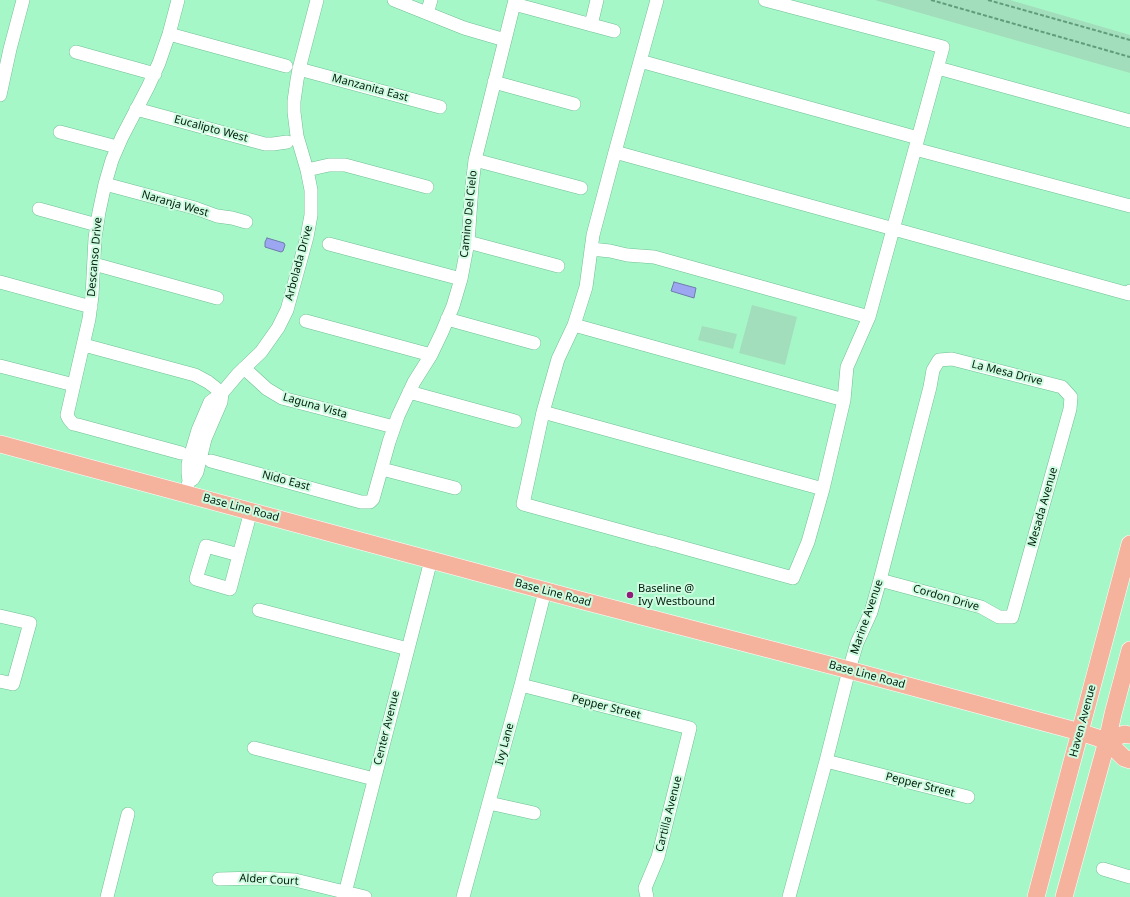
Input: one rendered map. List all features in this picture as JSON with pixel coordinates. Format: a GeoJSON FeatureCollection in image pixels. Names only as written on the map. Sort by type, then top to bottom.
{"type":"FeatureCollection","features":[{"type":"Feature","properties":{"kind":"main road","name":"Base Line Road"},"geometry":{"type":"LineString","coordinates":[[0,444],[188,487],[251,511],[545,591],[1080,732],[1107,741],[1124,758],[1130,760]]}},
{"type":"Feature","properties":{"kind":"main road","name":"Haven Avenue"},"geometry":{"type":"LineString","coordinates":[[1036,897],[1130,544]]}},
{"type":"Feature","properties":{"kind":"main road"},"geometry":{"type":"LineString","coordinates":[[1064,897],[1107,741],[1130,650]]}},
{"type":"Feature","properties":{"kind":"main road"},"geometry":{"type":"LineString","coordinates":[[1107,741],[1124,734],[1130,735]]}},
{"type":"Feature","properties":{"kind":"street"},"geometry":{"type":"LineString","coordinates":[[0,95],[5,48],[23,0]]}},
{"type":"Feature","properties":{"kind":"street","name":"Descanso Drive"},"geometry":{"type":"LineString","coordinates":[[178,0],[169,34],[155,74],[126,127],[117,147],[105,184],[97,225],[91,307],[67,415],[73,424],[181,453]]}},
{"type":"Feature","properties":{"kind":"street","name":"Arbolada Drive"},"geometry":{"type":"LineString","coordinates":[[188,487],[197,472],[205,439],[222,398],[222,393],[266,345],[278,328],[287,310],[307,237],[310,221],[311,200],[307,170],[297,136],[294,112],[295,90],[293,68],[317,0]]}},
{"type":"Feature","properties":{"kind":"street"},"geometry":{"type":"LineString","coordinates":[[394,0],[464,28],[505,40]]}},
{"type":"Feature","properties":{"kind":"street"},"geometry":{"type":"LineString","coordinates":[[427,13],[431,0]]}},
{"type":"Feature","properties":{"kind":"street"},"geometry":{"type":"LineString","coordinates":[[591,25],[598,0]]}},
{"type":"Feature","properties":{"kind":"street"},"geometry":{"type":"LineString","coordinates":[[657,0],[593,235],[586,287],[574,325],[558,359],[543,412],[523,504],[793,578],[808,542],[823,489],[844,400],[847,367],[869,317],[944,47],[765,0]]}},
{"type":"Feature","properties":{"kind":"street"},"geometry":{"type":"LineString","coordinates":[[515,2],[614,31]]}},
{"type":"Feature","properties":{"kind":"street","name":"Camino Del Cielo"},"geometry":{"type":"LineString","coordinates":[[362,502],[370,502],[373,499],[394,427],[409,392],[431,355],[447,319],[461,280],[468,242],[475,160],[515,2]]}},
{"type":"Feature","properties":{"kind":"street","name":"Manzanita East"},"geometry":{"type":"LineString","coordinates":[[169,34],[440,107]]}},
{"type":"Feature","properties":{"kind":"street"},"geometry":{"type":"LineString","coordinates":[[76,52],[155,74]]}},
{"type":"Feature","properties":{"kind":"street"},"geometry":{"type":"LineString","coordinates":[[640,61],[916,144],[1130,206]]}},
{"type":"Feature","properties":{"kind":"street"},"geometry":{"type":"LineString","coordinates":[[938,68],[1130,121]]}},
{"type":"Feature","properties":{"kind":"street"},"geometry":{"type":"LineString","coordinates":[[494,82],[574,104]]}},
{"type":"Feature","properties":{"kind":"street","name":"Eucalipto West"},"geometry":{"type":"LineString","coordinates":[[136,109],[265,144],[287,142]]}},
{"type":"Feature","properties":{"kind":"street"},"geometry":{"type":"LineString","coordinates":[[60,132],[117,147]]}},
{"type":"Feature","properties":{"kind":"street"},"geometry":{"type":"LineString","coordinates":[[615,152],[1129,294],[1130,291]]}},
{"type":"Feature","properties":{"kind":"street"},"geometry":{"type":"LineString","coordinates":[[475,160],[581,188]]}},
{"type":"Feature","properties":{"kind":"street"},"geometry":{"type":"LineString","coordinates":[[307,170],[329,165],[346,165],[427,187]]}},
{"type":"Feature","properties":{"kind":"street","name":"Naranja West"},"geometry":{"type":"LineString","coordinates":[[105,184],[195,208],[217,216],[246,222]]}},
{"type":"Feature","properties":{"kind":"street"},"geometry":{"type":"LineString","coordinates":[[39,209],[97,225]]}},
{"type":"Feature","properties":{"kind":"street"},"geometry":{"type":"LineString","coordinates":[[468,242],[558,266]]}},
{"type":"Feature","properties":{"kind":"street"},"geometry":{"type":"LineString","coordinates":[[329,244],[461,280]]}},
{"type":"Feature","properties":{"kind":"street"},"geometry":{"type":"LineString","coordinates":[[591,249],[627,255],[654,257],[869,317]]}},
{"type":"Feature","properties":{"kind":"street"},"geometry":{"type":"LineString","coordinates":[[94,264],[217,298]]}},
{"type":"Feature","properties":{"kind":"street"},"geometry":{"type":"LineString","coordinates":[[0,282],[91,307]]}},
{"type":"Feature","properties":{"kind":"street"},"geometry":{"type":"LineString","coordinates":[[447,319],[534,343]]}},
{"type":"Feature","properties":{"kind":"street"},"geometry":{"type":"LineString","coordinates":[[306,321],[431,355]]}},
{"type":"Feature","properties":{"kind":"street"},"geometry":{"type":"LineString","coordinates":[[574,325],[844,400]]}},
{"type":"Feature","properties":{"kind":"street"},"geometry":{"type":"LineString","coordinates":[[84,344],[195,375],[208,382],[222,393],[210,402],[201,423],[187,469],[188,487]]}},
{"type":"Feature","properties":{"kind":"street","name":"La Mesa Drive"},"geometry":{"type":"LineString","coordinates":[[939,360],[952,359],[1062,387],[1071,397]]}},
{"type":"Feature","properties":{"kind":"street","name":"Marine Avenue"},"geometry":{"type":"LineString","coordinates":[[789,897],[849,670],[857,643],[871,612],[930,387],[933,370],[939,360]]}},
{"type":"Feature","properties":{"kind":"street"},"geometry":{"type":"LineString","coordinates":[[0,366],[74,386]]}},
{"type":"Feature","properties":{"kind":"street","name":"Laguna Vista"},"geometry":{"type":"LineString","coordinates":[[244,368],[267,389],[282,398],[394,427]]}},
{"type":"Feature","properties":{"kind":"street"},"geometry":{"type":"LineString","coordinates":[[409,392],[515,421]]}},
{"type":"Feature","properties":{"kind":"street","name":"Mesada Avenue"},"geometry":{"type":"LineString","coordinates":[[1012,617],[1070,409],[1071,397]]}},
{"type":"Feature","properties":{"kind":"street"},"geometry":{"type":"LineString","coordinates":[[543,412],[823,489]]}},
{"type":"Feature","properties":{"kind":"street","name":"Nido East"},"geometry":{"type":"LineString","coordinates":[[211,461],[362,502]]}},
{"type":"Feature","properties":{"kind":"street"},"geometry":{"type":"LineString","coordinates":[[382,469],[455,488]]}},
{"type":"Feature","properties":{"kind":"street"},"geometry":{"type":"LineString","coordinates":[[239,554],[251,511]]}},
{"type":"Feature","properties":{"kind":"street","name":"Center Avenue"},"geometry":{"type":"LineString","coordinates":[[345,895],[431,560]]}},
{"type":"Feature","properties":{"kind":"street","name":"Cordon Drive"},"geometry":{"type":"LineString","coordinates":[[880,580],[981,607],[999,617],[1012,617]]}},
{"type":"Feature","properties":{"kind":"street","name":"Ivy Lane"},"geometry":{"type":"LineString","coordinates":[[463,897],[490,803],[545,591]]}},
{"type":"Feature","properties":{"kind":"street"},"geometry":{"type":"LineString","coordinates":[[259,610],[408,649]]}},
{"type":"Feature","properties":{"kind":"street"},"geometry":{"type":"LineString","coordinates":[[0,616],[30,622],[12,684],[0,681]]}},
{"type":"Feature","properties":{"kind":"street","name":"Pepper Street"},"geometry":{"type":"LineString","coordinates":[[521,685],[690,728]]}},
{"type":"Feature","properties":{"kind":"street","name":"Cartilla Avenue"},"geometry":{"type":"LineString","coordinates":[[647,897],[645,888],[658,857],[690,728]]}},
{"type":"Feature","properties":{"kind":"street"},"geometry":{"type":"LineString","coordinates":[[254,748],[374,779]]}},
{"type":"Feature","properties":{"kind":"street","name":"Pepper Street"},"geometry":{"type":"LineString","coordinates":[[826,761],[968,797]]}},
{"type":"Feature","properties":{"kind":"street"},"geometry":{"type":"LineString","coordinates":[[490,803],[534,813]]}},
{"type":"Feature","properties":{"kind":"street"},"geometry":{"type":"LineString","coordinates":[[107,897],[128,814]]}},
{"type":"Feature","properties":{"kind":"street"},"geometry":{"type":"LineString","coordinates":[[1103,869],[1130,876]]}},
{"type":"Feature","properties":{"kind":"street","name":"Alder Court"},"geometry":{"type":"LineString","coordinates":[[219,879],[259,878],[295,880],[345,895],[365,897]]}},
{"type":"Feature","properties":{"kind":"path"},"geometry":{"type":"LineString","coordinates":[[932,0],[1130,57]]}},
{"type":"Feature","properties":{"kind":"path"},"geometry":{"type":"LineString","coordinates":[[988,0],[1130,40]]}},
{"type":"Feature","properties":{"kind":"green space"},"geometry":{"type":"Polygon","coordinates":[[[875,0],[1010,0],[1130,35],[1130,73],[875,0]]]}},
{"type":"Feature","properties":{"kind":"green space"},"geometry":{"type":"Polygon","coordinates":[[[752,305],[797,317],[785,365],[739,353],[752,305]]]}},
{"type":"Feature","properties":{"kind":"green space"},"geometry":{"type":"Polygon","coordinates":[[[702,326],[737,334],[733,349],[698,340],[702,326]]]}},
{"type":"Feature","properties":{"kind":"water"},"geometry":{"type":"Polygon","coordinates":[[[267,238],[284,243],[285,245],[283,251],[281,252],[265,247],[267,238]]]}},
{"type":"Feature","properties":{"kind":"water"},"geometry":{"type":"Polygon","coordinates":[[[674,282],[696,288],[694,298],[671,291],[674,282]]]}},
{"type":"Feature","properties":{"kind":"place","name":"Baseline @ Ivy Westbound"},"geometry":{"type":"Point","coordinates":[630,595]}}]}
